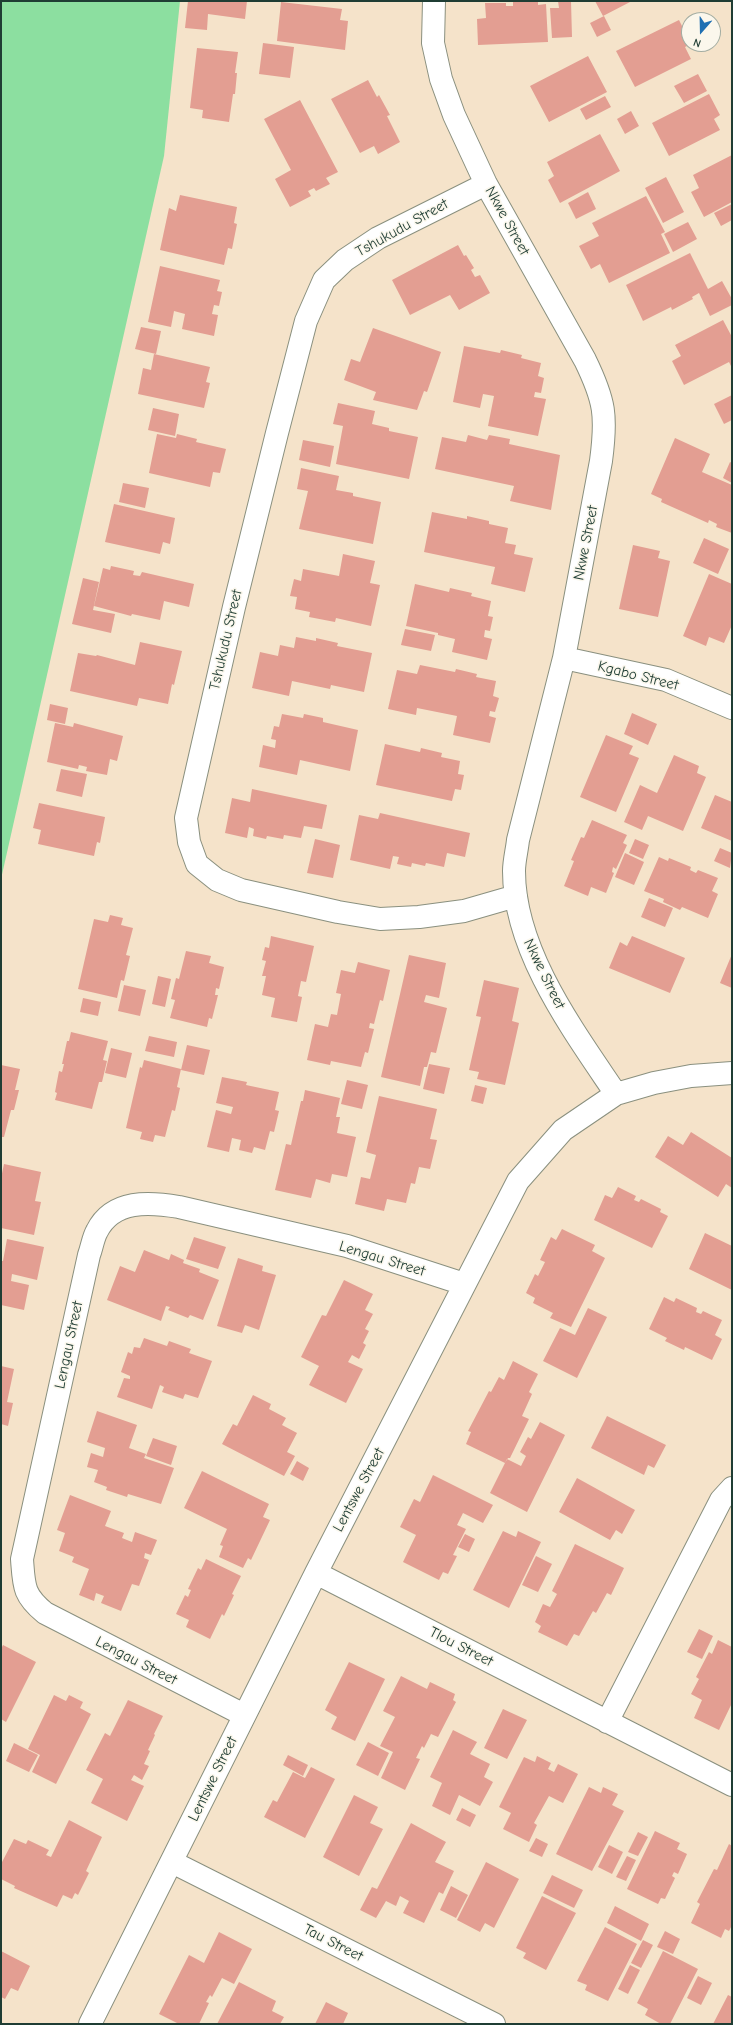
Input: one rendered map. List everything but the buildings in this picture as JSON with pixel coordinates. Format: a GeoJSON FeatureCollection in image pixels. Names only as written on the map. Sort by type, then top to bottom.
{"type":"FeatureCollection","features":[{"type":"Feature","properties":{"kind":"street","name":"Nkwe Street"},"geometry":{"type":"LineString","coordinates":[[434,1],[433,43],[441,79],[454,115],[486,184],[585,360],[604,403],[605,432],[601,461],[564,658],[518,840],[514,870],[516,896],[527,942],[569,1025],[616,1094]]}},
{"type":"Feature","properties":{"kind":"street","name":"Tshukudu Street"},"geometry":{"type":"LineString","coordinates":[[486,184],[378,238],[345,260],[324,280],[306,321],[277,433],[234,607],[186,818],[189,842],[197,864],[217,880],[241,890],[338,912],[380,919],[419,917],[464,911],[516,896]]}},
{"type":"Feature","properties":{"kind":"street","name":"Kgabo Street"},"geometry":{"type":"LineString","coordinates":[[564,658],[666,680],[732,708]]}},
{"type":"Feature","properties":{"kind":"street","name":"Lentswe Street"},"geometry":{"type":"LineString","coordinates":[[90,2024],[316,1573],[518,1182],[537,1158],[563,1130],[616,1094],[654,1083],[691,1076],[732,1073]]}},
{"type":"Feature","properties":{"kind":"street","name":"Lengau Street"},"geometry":{"type":"LineString","coordinates":[[244,1715],[45,1613],[31,1602],[24,1584],[22,1559],[89,1255],[97,1230],[110,1216],[128,1205],[153,1202],[347,1246],[464,1284]]}},
{"type":"Feature","properties":{"kind":"street"},"geometry":{"type":"LineString","coordinates":[[607,1722],[721,1500],[732,1488]]}},
{"type":"Feature","properties":{"kind":"street","name":"Tlou Street"},"geometry":{"type":"LineString","coordinates":[[316,1573],[732,1785]]}},
{"type":"Feature","properties":{"kind":"street","name":"Tau Street"},"geometry":{"type":"LineString","coordinates":[[172,1862],[494,2024]]}},
{"type":"Feature","properties":{"kind":"green space"},"geometry":{"type":"Polygon","coordinates":[[[1,1],[180,1],[164,156],[1,879],[1,1]]]}}]}
